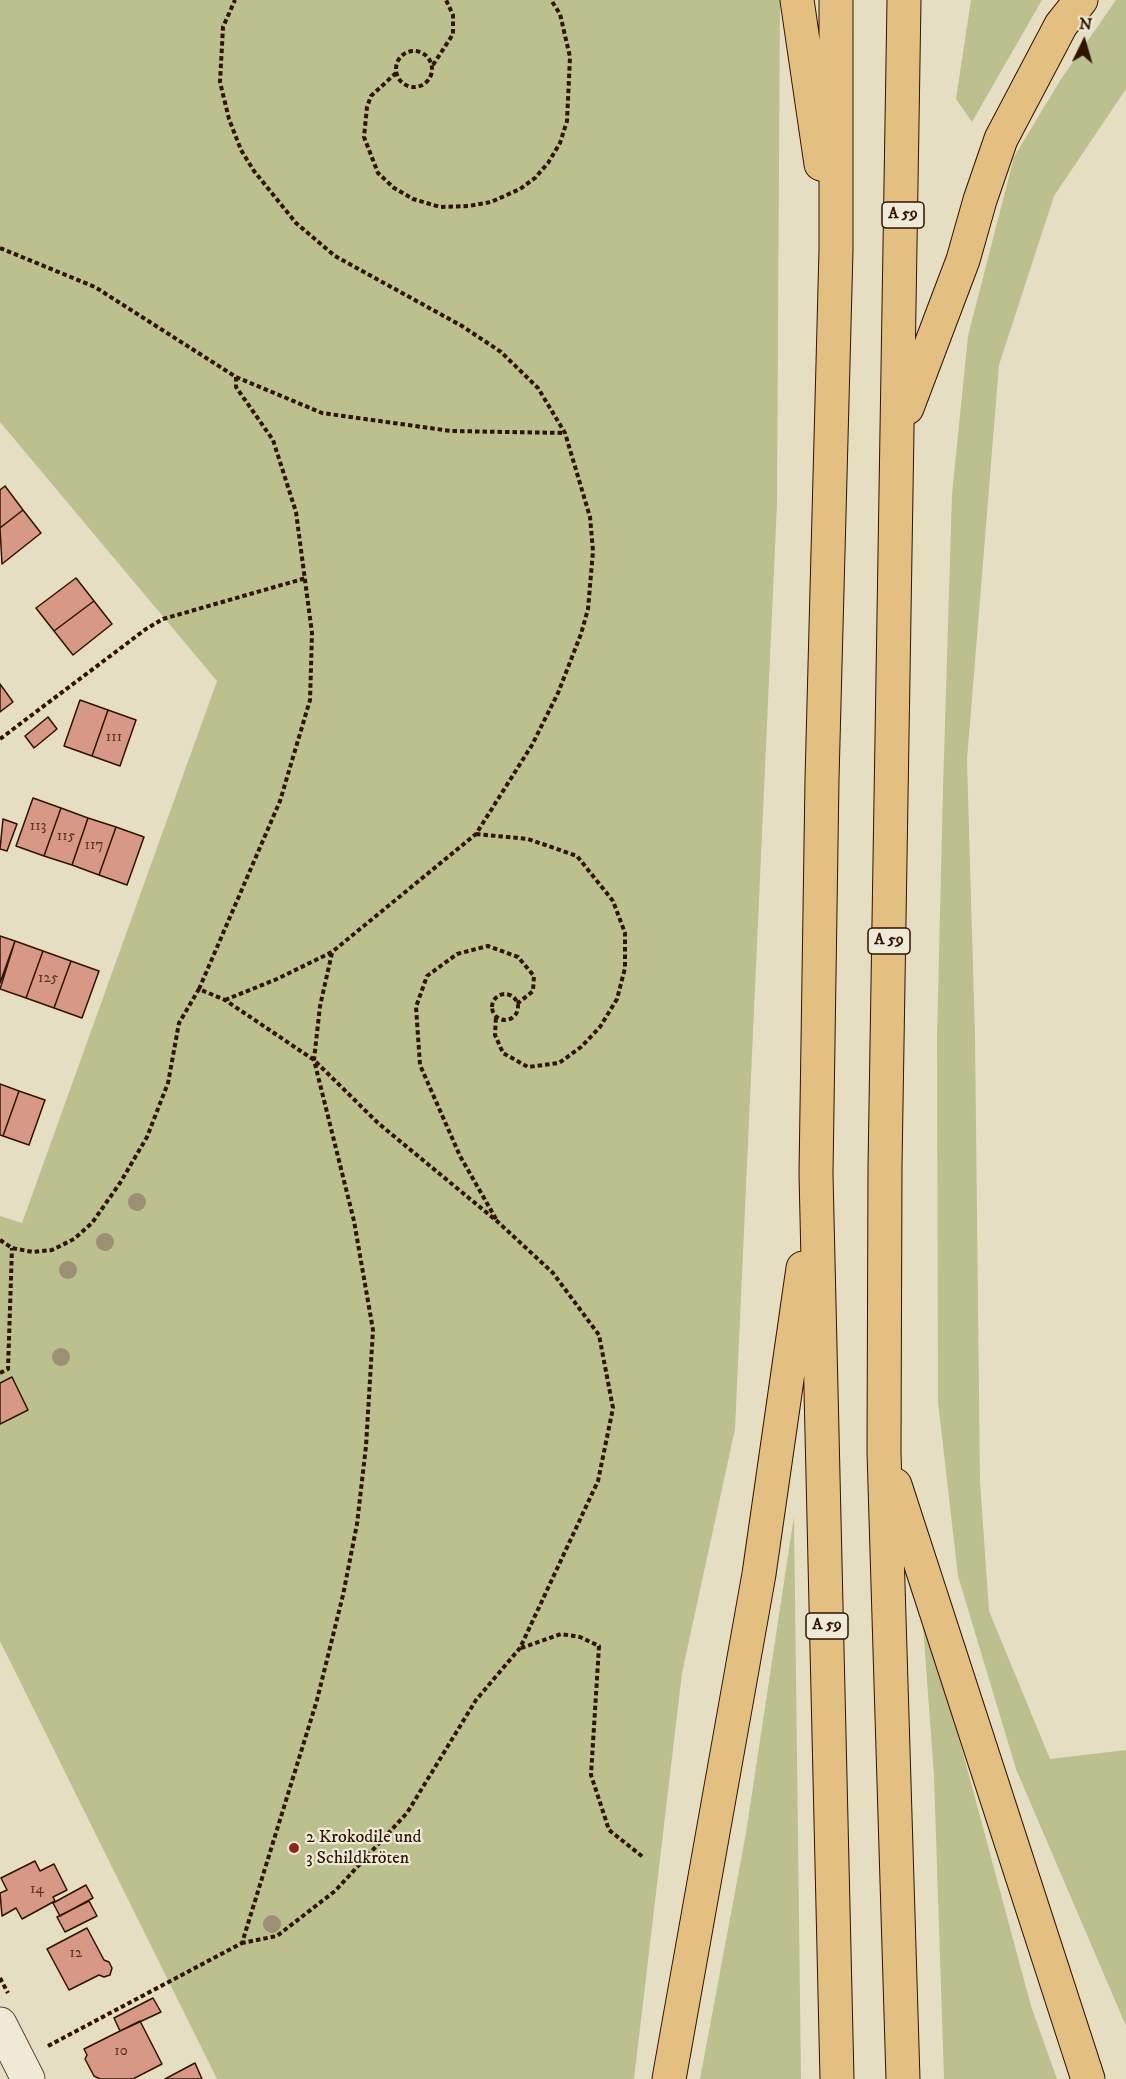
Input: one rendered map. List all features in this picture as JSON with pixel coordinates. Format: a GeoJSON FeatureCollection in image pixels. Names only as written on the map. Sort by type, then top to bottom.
{"type":"FeatureCollection","features":[{"type":"Feature","properties":{"kind":"highway"},"geometry":{"type":"LineString","coordinates":[[797,0],[811,108],[836,250]]}},
{"type":"Feature","properties":{"kind":"highway","name":"A 59"},"geometry":{"type":"LineString","coordinates":[[836,0],[836,250],[822,779],[816,1174],[837,2079]]}},
{"type":"Feature","properties":{"kind":"highway","name":"A 59"},"geometry":{"type":"LineString","coordinates":[[903,2079],[884,1452],[886,1132],[899,429],[904,0]]}},
{"type":"Feature","properties":{"kind":"highway"},"geometry":{"type":"LineString","coordinates":[[899,429],[963,260],[1001,139],[1061,25],[1081,0]]}},
{"type":"Feature","properties":{"kind":"highway"},"geometry":{"type":"LineString","coordinates":[[669,2079],[759,1574],[816,1174]]}},
{"type":"Feature","properties":{"kind":"highway"},"geometry":{"type":"LineString","coordinates":[[884,1452],[1089,2077]]}},
{"type":"Feature","properties":{"kind":"street"},"geometry":{"type":"LineString","coordinates":[[0,2024],[16,2070]]}},
{"type":"Feature","properties":{"kind":"path"},"geometry":{"type":"LineString","coordinates":[[225,1000],[277,980],[332,952],[476,834],[532,745],[558,693],[581,634],[588,609],[593,551],[590,516],[565,433],[538,388],[501,352],[462,326],[335,256],[296,223],[267,190],[242,150],[229,119],[220,82],[223,27],[235,0]]}},
{"type":"Feature","properties":{"kind":"path"},"geometry":{"type":"LineString","coordinates":[[396,73],[408,86],[421,86],[429,80],[432,65],[453,34],[453,15],[446,0]]}},
{"type":"Feature","properties":{"kind":"path"},"geometry":{"type":"LineString","coordinates":[[432,65],[426,54],[409,51],[398,61],[396,73],[371,96],[367,107],[364,137],[378,173],[413,199],[440,207],[469,206],[501,198],[535,178],[560,143],[567,121],[570,57],[560,14],[551,0]]}},
{"type":"Feature","properties":{"kind":"path"},"geometry":{"type":"LineString","coordinates":[[0,248],[95,287],[236,377],[322,413],[452,431],[565,433]]}},
{"type":"Feature","properties":{"kind":"path"},"geometry":{"type":"LineString","coordinates":[[0,1240],[12,1248],[33,1252],[52,1250],[74,1239],[92,1223],[120,1184],[147,1137],[168,1083],[179,1023],[199,989],[279,801],[310,699],[312,633],[296,512],[273,440],[236,387],[236,377]]}},
{"type":"Feature","properties":{"kind":"path"},"geometry":{"type":"LineString","coordinates":[[0,739],[154,624],[306,578]]}},
{"type":"Feature","properties":{"kind":"path"},"geometry":{"type":"LineString","coordinates":[[476,834],[528,839],[577,856],[613,901],[625,933],[625,968],[617,999],[600,1027],[560,1064],[528,1067],[503,1053],[495,1035],[496,1016]]}},
{"type":"Feature","properties":{"kind":"path"},"geometry":{"type":"LineString","coordinates":[[498,1222],[460,1156],[420,1065],[416,1007],[427,976],[457,954],[488,946],[518,957],[534,976],[533,991],[517,1004],[516,1012],[511,1018],[503,1020],[496,1016],[492,1009],[496,997],[509,995],[517,1004]]}},
{"type":"Feature","properties":{"kind":"path"},"geometry":{"type":"LineString","coordinates":[[242,1942],[288,1800],[330,1648],[357,1524],[366,1446],[373,1330],[354,1221],[314,1060],[320,1006],[332,952]]}},
{"type":"Feature","properties":{"kind":"path"},"geometry":{"type":"LineString","coordinates":[[16,2070],[242,1942],[277,1936],[335,1891],[407,1813],[476,1700],[520,1648],[597,1481],[613,1408],[599,1335],[554,1273],[498,1222],[378,1123],[314,1060],[225,1000],[199,989]]}},
{"type":"Feature","properties":{"kind":"path"},"geometry":{"type":"LineString","coordinates":[[0,1373],[8,1369],[12,1248]]}},
{"type":"Feature","properties":{"kind":"path"},"geometry":{"type":"LineString","coordinates":[[520,1648],[561,1634],[580,1637],[599,1646],[591,1775],[609,1830],[643,1857]]}},
{"type":"Feature","properties":{"kind":"green space"},"geometry":{"type":"Polygon","coordinates":[[[0,0],[780,0],[777,504],[735,1429],[682,1673],[634,2079],[217,2079],[0,1641],[0,1216],[22,1223],[217,681],[0,422],[0,0]]]}},
{"type":"Feature","properties":{"kind":"green space"},"geometry":{"type":"Polygon","coordinates":[[[971,0],[1042,0],[972,122],[956,99],[971,0]]]}},
{"type":"Feature","properties":{"kind":"green space"},"geometry":{"type":"Polygon","coordinates":[[[1116,0],[1126,0],[1126,89],[1054,196],[999,365],[967,760],[975,1036],[980,1481],[989,1611],[1050,1759],[1126,1750],[1126,2026],[1016,1769],[958,1576],[938,1402],[937,1037],[943,789],[952,494],[968,336],[1014,157],[1061,79],[1116,0]]]}},
{"type":"Feature","properties":{"kind":"green space"},"geometry":{"type":"Polygon","coordinates":[[[794,1516],[801,2079],[700,2079],[746,1833],[794,1516]]]}},
{"type":"Feature","properties":{"kind":"green space"},"geometry":{"type":"Polygon","coordinates":[[[921,1597],[1031,2006],[1057,2079],[944,2079],[934,1776],[921,1597]]]}},
{"type":"Feature","properties":{"kind":"building"},"geometry":{"type":"Polygon","coordinates":[[[5,486],[23,510],[0,528],[0,490],[5,486]]]}},
{"type":"Feature","properties":{"kind":"building"},"geometry":{"type":"Polygon","coordinates":[[[23,510],[41,533],[2,564],[0,528],[23,510]]]}},
{"type":"Feature","properties":{"kind":"building"},"geometry":{"type":"Polygon","coordinates":[[[76,578],[94,601],[54,631],[36,608],[76,578]]]}},
{"type":"Feature","properties":{"kind":"building"},"geometry":{"type":"Polygon","coordinates":[[[94,601],[112,624],[73,655],[54,631],[94,601]]]}},
{"type":"Feature","properties":{"kind":"building"},"geometry":{"type":"Polygon","coordinates":[[[0,684],[13,702],[0,712],[0,684]]]}},
{"type":"Feature","properties":{"kind":"building"},"geometry":{"type":"Polygon","coordinates":[[[80,700],[108,710],[92,756],[64,746],[80,700]]]}},
{"type":"Feature","properties":{"kind":"building"},"geometry":{"type":"Polygon","coordinates":[[[108,710],[136,720],[120,766],[92,756],[108,710]]]}},
{"type":"Feature","properties":{"kind":"building"},"geometry":{"type":"Polygon","coordinates":[[[48,717],[57,729],[34,748],[25,736],[48,717]]]}},
{"type":"Feature","properties":{"kind":"building"},"geometry":{"type":"Polygon","coordinates":[[[33,798],[61,808],[44,856],[16,846],[33,798]]]}},
{"type":"Feature","properties":{"kind":"building"},"geometry":{"type":"Polygon","coordinates":[[[61,808],[88,818],[72,865],[44,856],[61,808]]]}},
{"type":"Feature","properties":{"kind":"building"},"geometry":{"type":"Polygon","coordinates":[[[88,818],[116,827],[99,875],[72,865],[88,818]]]}},
{"type":"Feature","properties":{"kind":"building"},"geometry":{"type":"Polygon","coordinates":[[[3,819],[17,824],[7,851],[0,849],[3,819]]]}},
{"type":"Feature","properties":{"kind":"building"},"geometry":{"type":"Polygon","coordinates":[[[116,827],[144,837],[127,885],[99,875],[116,827]]]}},
{"type":"Feature","properties":{"kind":"building"},"geometry":{"type":"Polygon","coordinates":[[[0,936],[15,941],[0,983],[0,936]]]}},
{"type":"Feature","properties":{"kind":"building"},"geometry":{"type":"Polygon","coordinates":[[[15,941],[43,951],[26,998],[0,989],[15,941]]]}},
{"type":"Feature","properties":{"kind":"building"},"geometry":{"type":"Polygon","coordinates":[[[43,951],[71,961],[54,1008],[26,998],[43,951]]]}},
{"type":"Feature","properties":{"kind":"building"},"geometry":{"type":"Polygon","coordinates":[[[71,961],[99,971],[82,1018],[54,1008],[71,961]]]}},
{"type":"Feature","properties":{"kind":"building"},"geometry":{"type":"Polygon","coordinates":[[[0,1084],[19,1091],[3,1136],[0,1135],[0,1084]]]}},
{"type":"Feature","properties":{"kind":"building"},"geometry":{"type":"Polygon","coordinates":[[[19,1091],[45,1100],[29,1145],[3,1136],[19,1091]]]}},
{"type":"Feature","properties":{"kind":"building"},"geometry":{"type":"Polygon","coordinates":[[[12,1377],[28,1410],[0,1424],[0,1383],[12,1377]]]}},
{"type":"Feature","properties":{"kind":"building"},"geometry":{"type":"Polygon","coordinates":[[[35,1861],[40,1871],[54,1864],[67,1890],[53,1897],[55,1901],[22,1919],[16,1908],[2,1916],[0,1893],[7,1890],[1,1878],[35,1861]]]}},
{"type":"Feature","properties":{"kind":"building"},"geometry":{"type":"Polygon","coordinates":[[[86,1885],[93,1898],[60,1916],[53,1903],[86,1885]]]}},
{"type":"Feature","properties":{"kind":"building"},"geometry":{"type":"Polygon","coordinates":[[[89,1901],[97,1916],[65,1932],[57,1917],[89,1901]]]}},
{"type":"Feature","properties":{"kind":"building"},"geometry":{"type":"Polygon","coordinates":[[[87,1928],[104,1960],[109,1962],[112,1968],[110,1975],[104,1977],[99,1975],[69,1990],[47,1949],[87,1928]]]}},
{"type":"Feature","properties":{"kind":"building"},"geometry":{"type":"Polygon","coordinates":[[[153,1998],[161,2012],[120,2031],[114,2018],[153,1998]]]}},
{"type":"Feature","properties":{"kind":"building"},"geometry":{"type":"Polygon","coordinates":[[[140,2021],[162,2064],[133,2079],[100,2079],[94,2076],[85,2059],[87,2055],[84,2049],[140,2021]]]}},
{"type":"Feature","properties":{"kind":"building"},"geometry":{"type":"Polygon","coordinates":[[[195,2063],[202,2079],[165,2079],[195,2063]]]}},
{"type":"Feature","properties":{"kind":"place","name":"2 Krokodile und 3 Schildkröten"},"geometry":{"type":"Point","coordinates":[294,1848]}}]}
